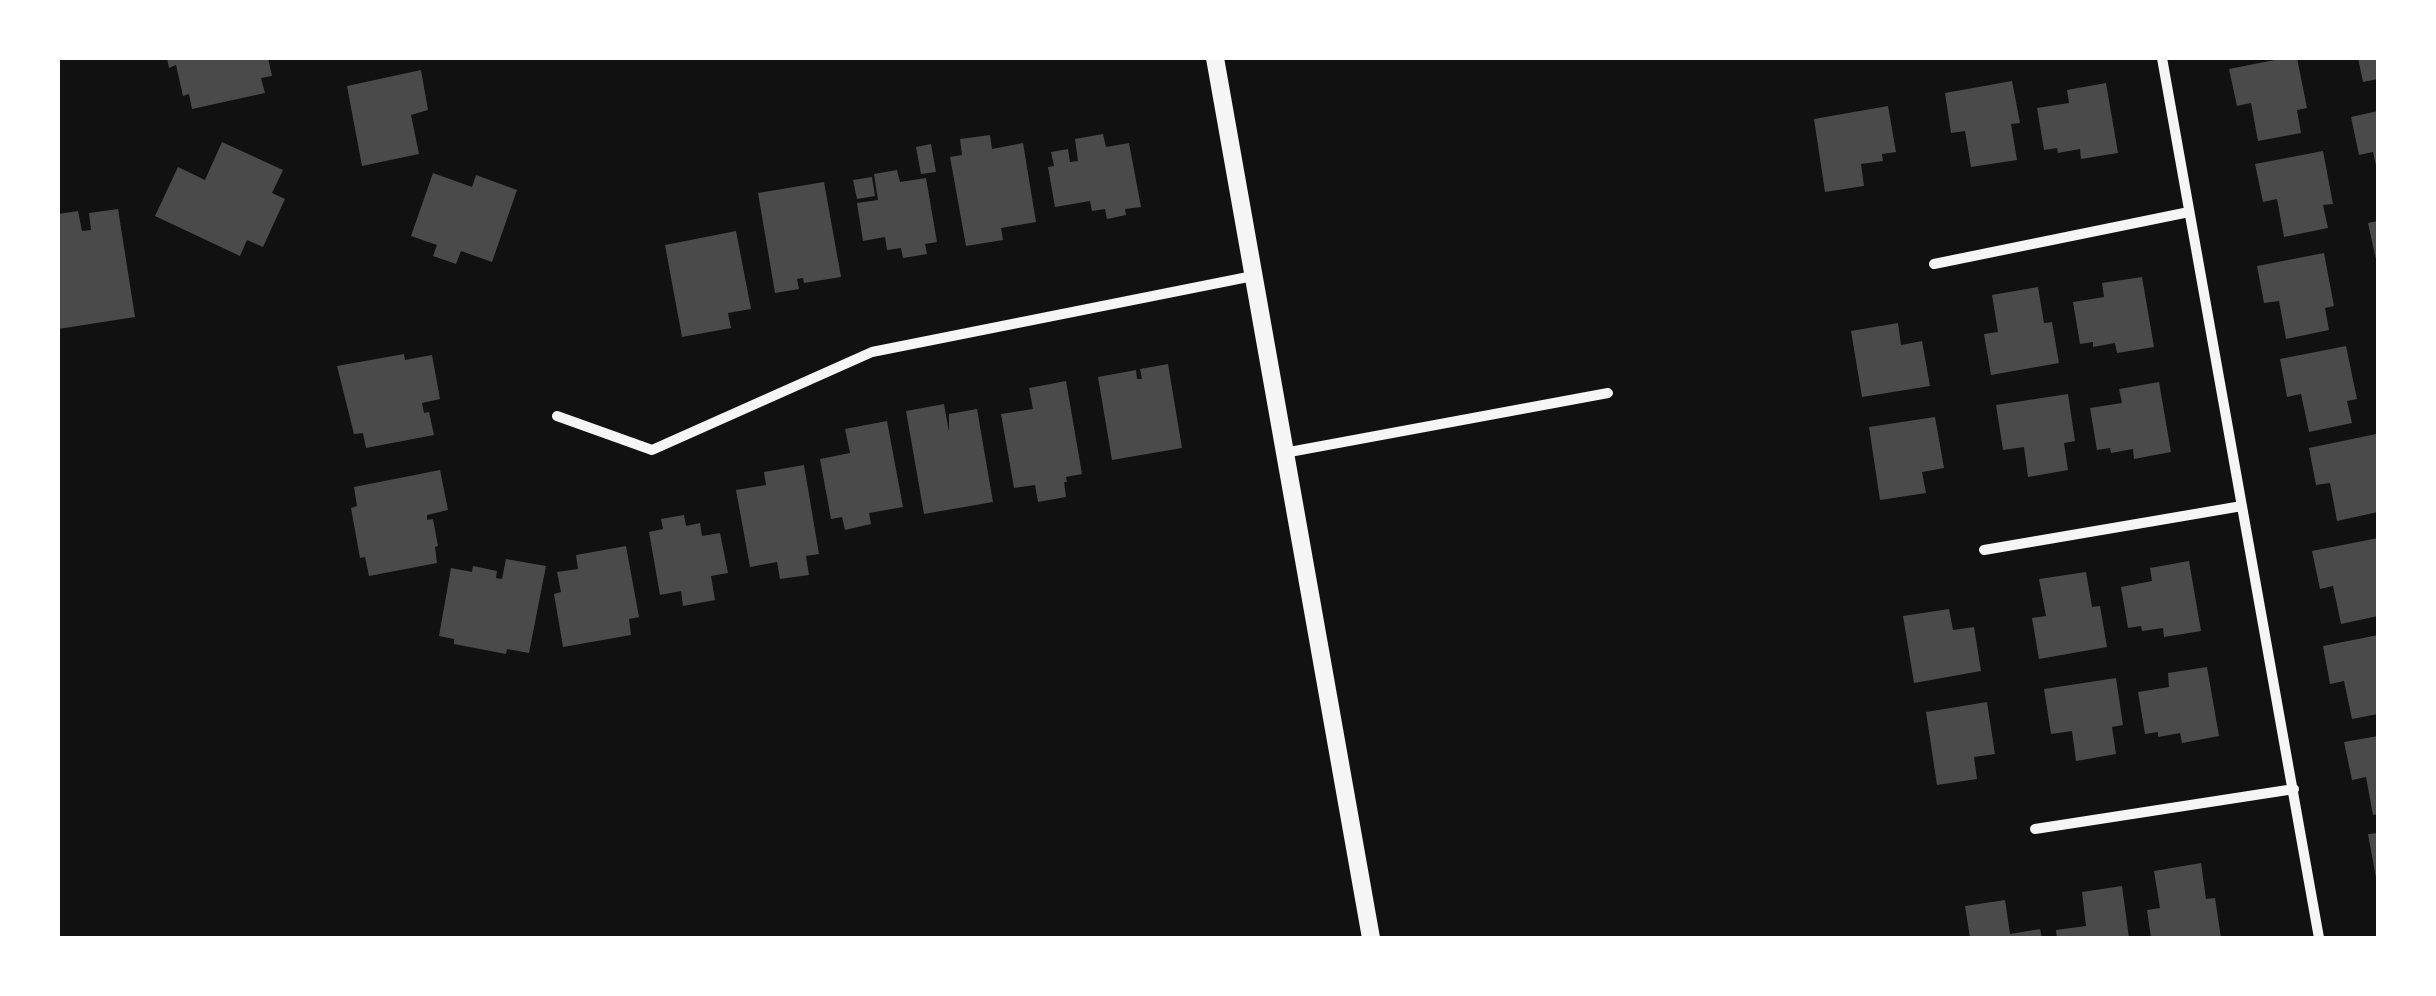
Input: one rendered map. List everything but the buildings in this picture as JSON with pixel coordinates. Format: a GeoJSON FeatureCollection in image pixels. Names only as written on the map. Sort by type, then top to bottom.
{"type":"FeatureCollection","features":[{"type":"Feature","properties":{"kind":"street"},"geometry":{"type":"LineString","coordinates":[[1215,58],[1372,938]]}},
{"type":"Feature","properties":{"kind":"street"},"geometry":{"type":"LineString","coordinates":[[2162,58],[2319,938]]}},
{"type":"Feature","properties":{"kind":"street"},"geometry":{"type":"LineString","coordinates":[[1934,264],[2189,212]]}},
{"type":"Feature","properties":{"kind":"street"},"geometry":{"type":"LineString","coordinates":[[557,416],[652,450],[872,352],[1252,276]]}},
{"type":"Feature","properties":{"kind":"street"},"geometry":{"type":"LineString","coordinates":[[1283,453],[1608,393]]}},
{"type":"Feature","properties":{"kind":"street"},"geometry":{"type":"LineString","coordinates":[[1984,550],[2242,506]]}},
{"type":"Feature","properties":{"kind":"street"},"geometry":{"type":"LineString","coordinates":[[2034,829],[2294,789]]}}]}
